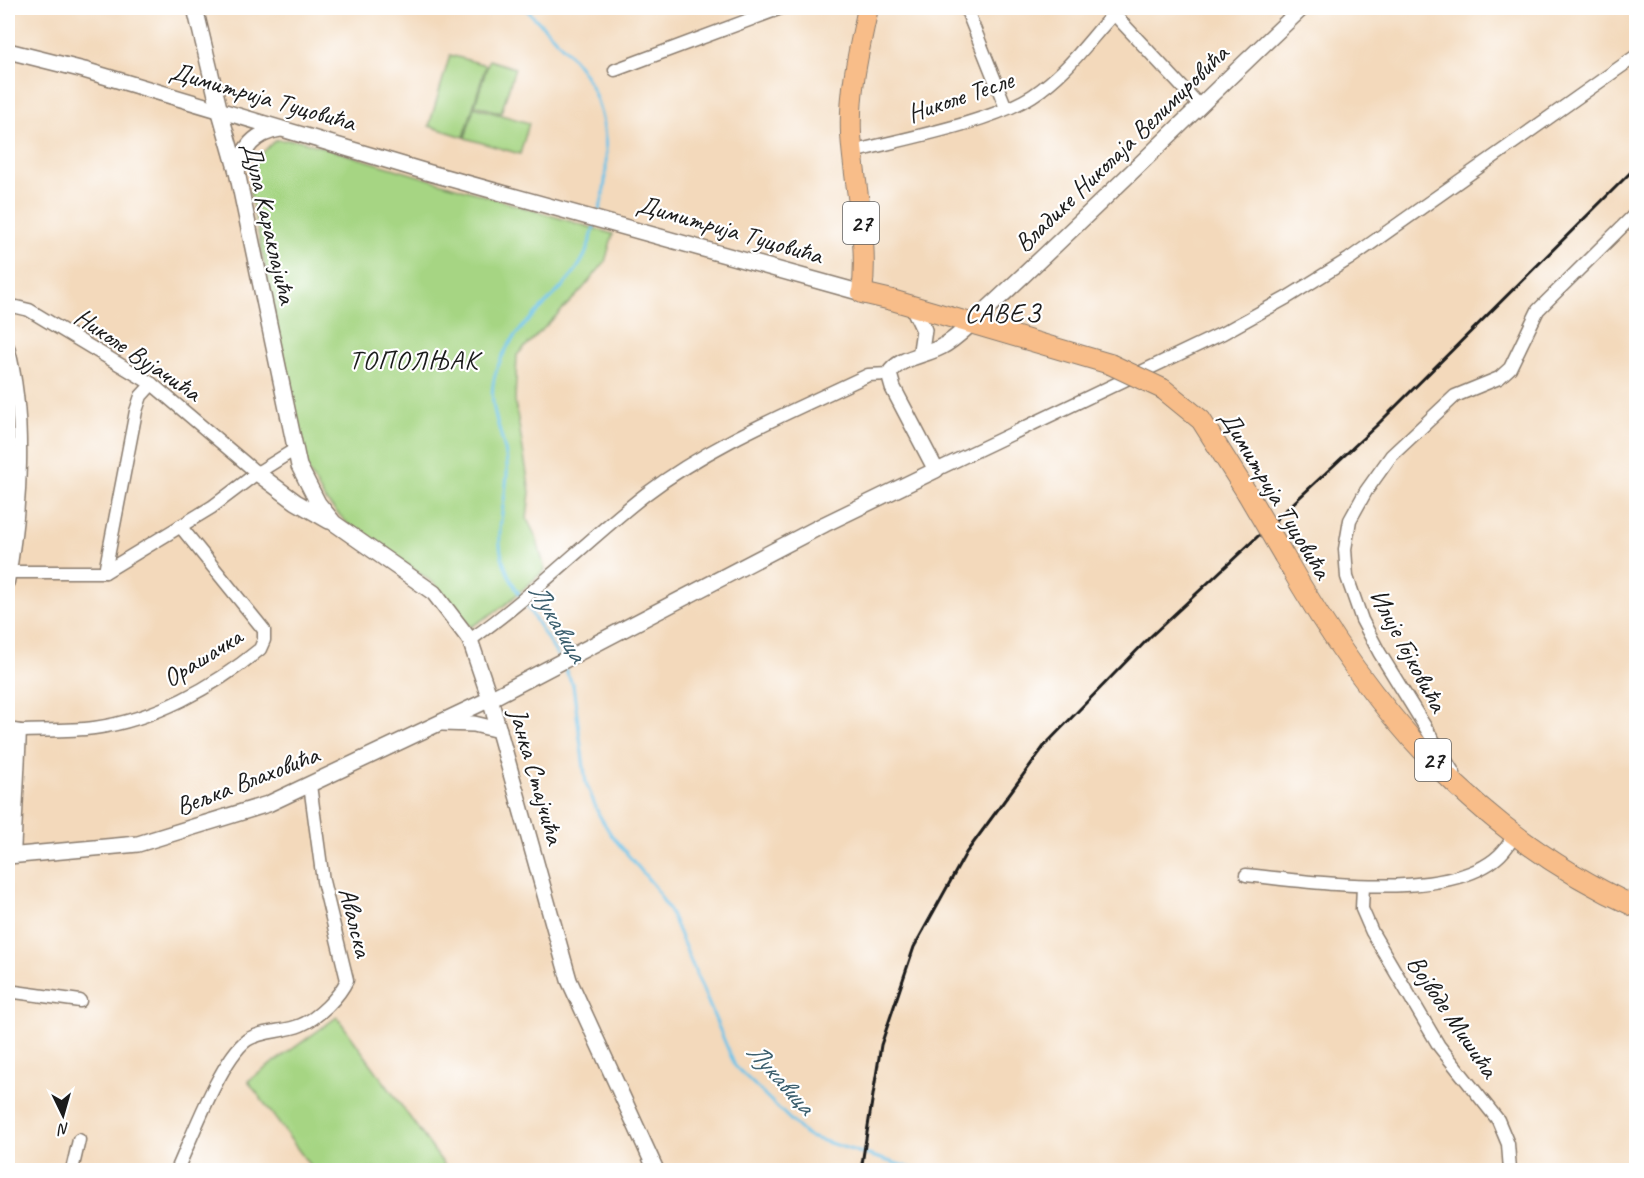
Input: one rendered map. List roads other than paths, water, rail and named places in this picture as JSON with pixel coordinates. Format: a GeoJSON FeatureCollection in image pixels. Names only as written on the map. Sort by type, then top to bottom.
{"type":"FeatureCollection","features":[{"type":"Feature","properties":{"kind":"main road","name":"27"},"geometry":{"type":"LineString","coordinates":[[862,293],[864,260],[852,152],[853,84],[867,8]]}},
{"type":"Feature","properties":{"kind":"main road","name":"Димитрија Туцовића"},"geometry":{"type":"LineString","coordinates":[[862,293],[1110,364],[1132,372],[1163,389],[1201,420],[1247,493],[1317,616],[1359,677],[1405,731],[1461,789],[1513,836],[1587,881],[1636,906]]}},
{"type":"Feature","properties":{"kind":"street","name":"Дула Караклајића"},"geometry":{"type":"LineString","coordinates":[[195,8],[237,172],[294,450]]}},
{"type":"Feature","properties":{"kind":"street"},"geometry":{"type":"LineString","coordinates":[[615,70],[781,8]]}},
{"type":"Feature","properties":{"kind":"street"},"geometry":{"type":"LineString","coordinates":[[966,8],[1006,108]]}},
{"type":"Feature","properties":{"kind":"street","name":"Владике Николаја Велимировића"},"geometry":{"type":"LineString","coordinates":[[972,323],[1095,209],[1199,105],[1302,8]]}},
{"type":"Feature","properties":{"kind":"street"},"geometry":{"type":"LineString","coordinates":[[1116,10],[1199,105]]}},
{"type":"Feature","properties":{"kind":"street","name":"Николе Тесле"},"geometry":{"type":"LineString","coordinates":[[852,152],[954,125],[1006,108],[1032,95],[1082,53],[1116,10]]}},
{"type":"Feature","properties":{"kind":"street","name":"Димитрија Туцовића"},"geometry":{"type":"LineString","coordinates":[[8,51],[84,70],[220,112],[862,293]]}},
{"type":"Feature","properties":{"kind":"street"},"geometry":{"type":"LineString","coordinates":[[889,374],[893,388],[936,470],[1214,338],[1288,297],[1349,259],[1636,56]]}},
{"type":"Feature","properties":{"kind":"street"},"geometry":{"type":"LineString","coordinates":[[237,172],[242,155],[250,142],[264,133],[282,129]]}},
{"type":"Feature","properties":{"kind":"street","name":"Илије Гојковића"},"geometry":{"type":"LineString","coordinates":[[1461,789],[1362,620],[1347,577],[1345,549],[1350,520],[1366,491],[1391,456],[1455,396],[1499,378],[1510,368],[1538,310],[1636,213]]}},
{"type":"Feature","properties":{"kind":"street","name":"Николе Вујачића"},"geometry":{"type":"LineString","coordinates":[[8,305],[29,310],[152,384],[257,473]]}},
{"type":"Feature","properties":{"kind":"street"},"geometry":{"type":"LineString","coordinates":[[914,307],[924,330],[918,353]]}},
{"type":"Feature","properties":{"kind":"street"},"geometry":{"type":"LineString","coordinates":[[470,640],[508,614],[647,494],[722,445],[868,375],[889,374],[896,366],[943,334],[972,323]]}},
{"type":"Feature","properties":{"kind":"street"},"geometry":{"type":"LineString","coordinates":[[8,346],[17,403],[8,575],[105,572],[228,496],[257,473],[294,450]]}},
{"type":"Feature","properties":{"kind":"street"},"geometry":{"type":"LineString","coordinates":[[105,572],[136,411],[141,396],[152,384]]}},
{"type":"Feature","properties":{"kind":"street","name":"Јанка Стајчића"},"geometry":{"type":"LineString","coordinates":[[294,450],[306,483],[334,523],[434,593],[470,640],[490,699],[569,980],[656,1170]]}},
{"type":"Feature","properties":{"kind":"street","name":"Вељка Влаховића"},"geometry":{"type":"LineString","coordinates":[[11,856],[138,844],[268,804],[490,699],[825,524],[936,470]]}},
{"type":"Feature","properties":{"kind":"street"},"geometry":{"type":"LineString","coordinates":[[257,473],[303,506],[334,523]]}},
{"type":"Feature","properties":{"kind":"street","name":"Орашачка"},"geometry":{"type":"LineString","coordinates":[[14,730],[95,728],[149,714],[201,691],[260,649],[264,640],[264,630],[180,526]]}},
{"type":"Feature","properties":{"kind":"street"},"geometry":{"type":"LineString","coordinates":[[436,723],[474,723],[499,730]]}},
{"type":"Feature","properties":{"kind":"street"},"geometry":{"type":"LineString","coordinates":[[11,856],[14,730]]}},
{"type":"Feature","properties":{"kind":"street","name":"Авалска"},"geometry":{"type":"LineString","coordinates":[[177,1170],[229,1060],[248,1040],[301,1025],[322,1010],[343,989],[347,980],[323,881],[310,785]]}},
{"type":"Feature","properties":{"kind":"street"},"geometry":{"type":"LineString","coordinates":[[1246,875],[1363,886],[1399,886],[1438,881],[1474,871],[1498,857],[1508,848],[1513,836]]}},
{"type":"Feature","properties":{"kind":"street","name":"Војводе Мишића"},"geometry":{"type":"LineString","coordinates":[[1363,886],[1362,909],[1372,932],[1439,1046],[1498,1120],[1508,1144],[1510,1170]]}},
{"type":"Feature","properties":{"kind":"street"},"geometry":{"type":"LineString","coordinates":[[8,991],[80,1001]]}},
{"type":"Feature","properties":{"kind":"street"},"geometry":{"type":"LineString","coordinates":[[72,1170],[79,1140]]}},
{"type":"Feature","properties":{"kind":"waterway","name":"Лукавица"},"geometry":{"type":"LineString","coordinates":[[525,8],[575,61],[590,85],[597,102],[605,140],[606,160],[598,215]]}},
{"type":"Feature","properties":{"kind":"waterway","name":"Лукавица"},"geometry":{"type":"LineString","coordinates":[[521,597],[510,579],[501,549],[500,536],[507,462],[493,403],[494,379],[501,359],[511,342],[575,272],[585,255],[595,224]]}},
{"type":"Feature","properties":{"kind":"waterway","name":"Лукавица"},"geometry":{"type":"LineString","coordinates":[[525,603],[559,658]]}},
{"type":"Feature","properties":{"kind":"waterway","name":"Лукавица"},"geometry":{"type":"LineString","coordinates":[[564,667],[573,685],[586,783],[599,815],[612,836],[655,887],[671,914],[735,1066],[807,1136],[917,1170]]}},
{"type":"Feature","properties":{"kind":"railway"},"geometry":{"type":"LineString","coordinates":[[861,1170],[881,1045],[914,947],[966,853],[1045,745],[1150,637],[1376,426],[1636,167]]}},
{"type":"Feature","properties":{"kind":"district","name":"САВЕЗ"},"geometry":{"type":"Point","coordinates":[1003,313]}},
{"type":"Feature","properties":{"kind":"district","name":"ТОПОЛЊАК"},"geometry":{"type":"Point","coordinates":[414,360]}}]}
